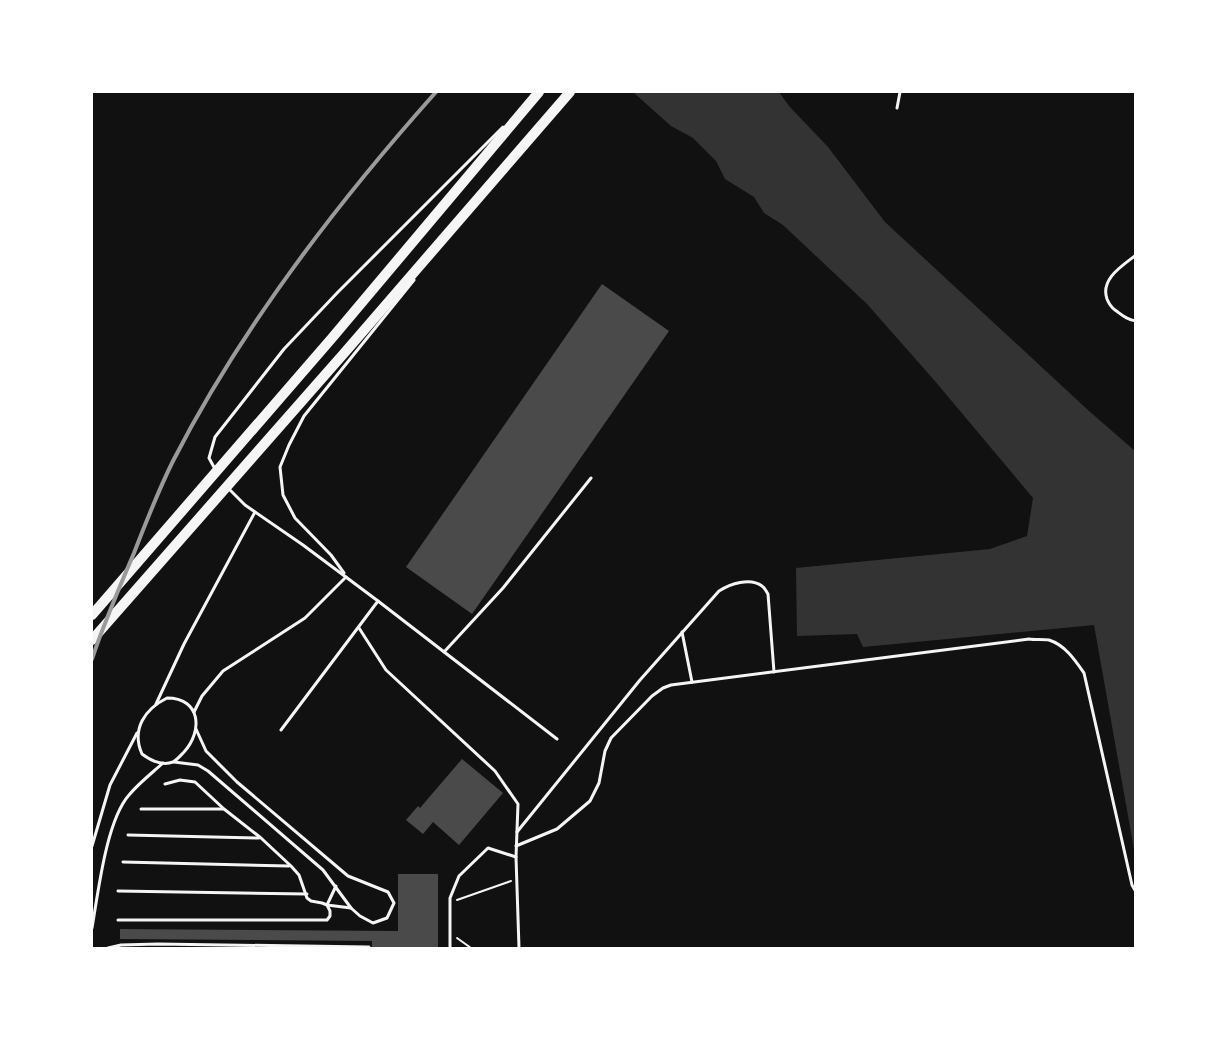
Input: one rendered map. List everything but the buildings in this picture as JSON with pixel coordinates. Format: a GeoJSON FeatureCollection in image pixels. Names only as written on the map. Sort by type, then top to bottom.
{"type":"FeatureCollection","features":[{"type":"Feature","properties":{"kind":"highway"},"geometry":{"type":"LineString","coordinates":[[92,615],[332,338],[539,92]]}},
{"type":"Feature","properties":{"kind":"highway"},"geometry":{"type":"LineString","coordinates":[[92,640],[570,92]]}},
{"type":"Feature","properties":{"kind":"lane"},"geometry":{"type":"LineString","coordinates":[[219,478],[209,458],[215,437],[284,349],[338,292],[539,92]]}},
{"type":"Feature","properties":{"kind":"lane"},"geometry":{"type":"LineString","coordinates":[[897,108],[900,92]]}},
{"type":"Feature","properties":{"kind":"lane"},"geometry":{"type":"LineString","coordinates":[[346,577],[331,555],[295,518],[282,495],[280,467],[292,437],[304,416],[397,302],[463,216]]}},
{"type":"Feature","properties":{"kind":"lane"},"geometry":{"type":"LineString","coordinates":[[1136,255],[1111,277],[1106,284],[1106,295],[1110,306],[1129,320],[1136,321]]}},
{"type":"Feature","properties":{"kind":"lane"},"geometry":{"type":"LineString","coordinates":[[444,652],[503,588],[591,478]]}},
{"type":"Feature","properties":{"kind":"lane"},"geometry":{"type":"LineString","coordinates":[[225,485],[245,505],[378,601],[557,739]]}},
{"type":"Feature","properties":{"kind":"lane"},"geometry":{"type":"LineString","coordinates":[[156,704],[184,644],[255,512]]}},
{"type":"Feature","properties":{"kind":"lane"},"geometry":{"type":"LineString","coordinates":[[139,729],[137,738],[142,754],[151,760],[198,765],[208,771],[323,870],[351,908],[360,916],[373,923],[387,918],[394,903],[388,892],[348,876],[237,783],[206,751],[196,729],[194,712],[202,696],[222,671],[305,618],[346,577]]}},
{"type":"Feature","properties":{"kind":"lane"},"geometry":{"type":"LineString","coordinates":[[517,832],[640,680],[719,591],[729,585],[751,582],[762,585],[768,594],[774,672]]}},
{"type":"Feature","properties":{"kind":"lane"},"geometry":{"type":"LineString","coordinates":[[281,730],[378,601]]}},
{"type":"Feature","properties":{"kind":"lane"},"geometry":{"type":"LineString","coordinates":[[359,628],[386,670],[495,771],[518,804],[516,879],[519,948]]}},
{"type":"Feature","properties":{"kind":"lane"},"geometry":{"type":"LineString","coordinates":[[682,632],[692,682]]}},
{"type":"Feature","properties":{"kind":"lane"},"geometry":{"type":"LineString","coordinates":[[516,846],[557,829],[590,801],[599,783],[605,751],[611,738],[652,696],[670,685],[1029,639],[1048,640],[1073,656],[1084,673],[1132,885],[1136,892]]}},
{"type":"Feature","properties":{"kind":"lane"},"geometry":{"type":"LineString","coordinates":[[92,846],[110,784],[150,710],[167,698],[177,698],[194,712]]}},
{"type":"Feature","properties":{"kind":"lane"},"geometry":{"type":"LineString","coordinates":[[174,762],[189,746],[196,729]]}},
{"type":"Feature","properties":{"kind":"lane"},"geometry":{"type":"LineString","coordinates":[[92,928],[103,864],[115,819],[128,796],[163,763]]}},
{"type":"Feature","properties":{"kind":"lane"},"geometry":{"type":"LineString","coordinates":[[165,784],[180,780],[195,782],[291,866],[299,875],[311,901],[351,908]]}},
{"type":"Feature","properties":{"kind":"lane"},"geometry":{"type":"LineString","coordinates":[[141,809],[224,809]]}},
{"type":"Feature","properties":{"kind":"lane"},"geometry":{"type":"LineString","coordinates":[[128,835],[261,838]]}},
{"type":"Feature","properties":{"kind":"lane"},"geometry":{"type":"LineString","coordinates":[[450,948],[450,898],[459,876],[488,848],[516,857]]}},
{"type":"Feature","properties":{"kind":"lane"},"geometry":{"type":"LineString","coordinates":[[123,862],[291,866]]}},
{"type":"Feature","properties":{"kind":"lane"},"geometry":{"type":"LineString","coordinates":[[327,905],[336,886]]}},
{"type":"Feature","properties":{"kind":"lane"},"geometry":{"type":"LineString","coordinates":[[118,891],[307,894]]}},
{"type":"Feature","properties":{"kind":"lane"},"geometry":{"type":"LineString","coordinates":[[118,920],[327,920],[330,911],[327,905]]}},
{"type":"Feature","properties":{"kind":"lane"},"geometry":{"type":"LineString","coordinates":[[108,948],[121,945],[158,944],[369,947]]}},
{"type":"Feature","properties":{"kind":"path"},"geometry":{"type":"LineString","coordinates":[[450,903],[516,879]]}},
{"type":"Feature","properties":{"kind":"path"},"geometry":{"type":"LineString","coordinates":[[450,933],[471,948]]}},
{"type":"Feature","properties":{"kind":"shaded area"},"geometry":{"type":"Polygon","coordinates":[[[633,92],[779,92],[789,106],[828,147],[885,222],[1135,451],[1135,855],[1094,625],[863,647],[857,634],[797,636],[796,568],[990,549],[1027,536],[1033,498],[867,304],[783,225],[764,213],[754,197],[725,179],[716,161],[693,138],[671,126],[633,92]]]}},
{"type":"Feature","properties":{"kind":"railway"},"geometry":{"type":"LineString","coordinates":[[92,659],[168,472],[229,363],[260,315],[327,222],[436,92]]}}]}
